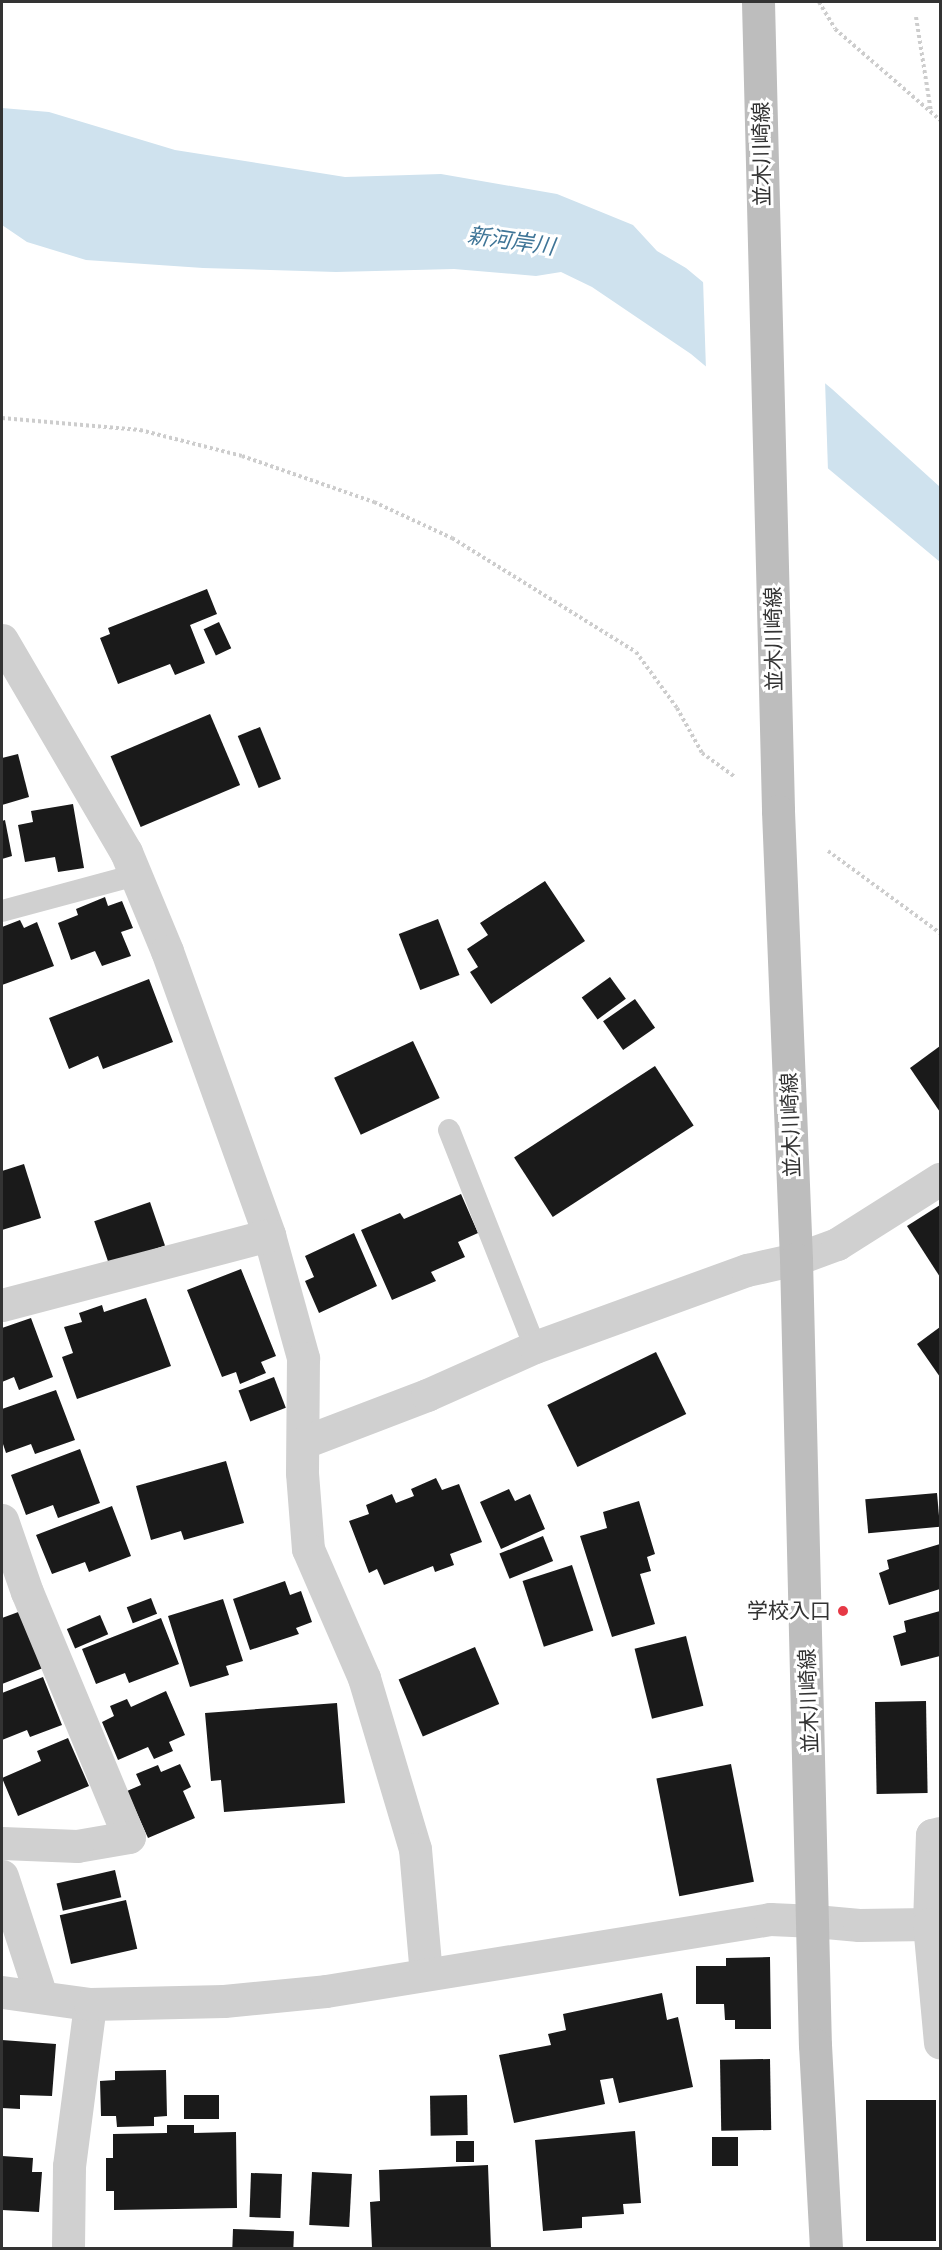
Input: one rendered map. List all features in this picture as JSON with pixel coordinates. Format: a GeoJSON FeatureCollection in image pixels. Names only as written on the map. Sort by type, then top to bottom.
{"type":"FeatureCollection","features":[{"type":"Feature","properties":{"kind":"main road","name":"並木川崎線"},"geometry":{"type":"LineString","coordinates":[[759,8],[777,764],[796,1259],[815,1921],[815,2045],[826,2248]]}},
{"type":"Feature","properties":{"kind":"street"},"geometry":{"type":"LineString","coordinates":[[2,640],[126,852],[167,951],[269,1235],[303,1358],[302,1473],[308,1548],[364,1678],[416,1850],[426,1974]]}},
{"type":"Feature","properties":{"kind":"street"},"geometry":{"type":"LineString","coordinates":[[304,1442],[427,1395],[535,1347],[747,1270],[796,1259],[837,1244],[940,1179]]}},
{"type":"Feature","properties":{"kind":"street"},"geometry":{"type":"LineString","coordinates":[[2,1305],[269,1235]]}},
{"type":"Feature","properties":{"kind":"street"},"geometry":{"type":"LineString","coordinates":[[2,1520],[14,1597],[129,1836],[77,1846],[2,1843]]}},
{"type":"Feature","properties":{"kind":"street"},"geometry":{"type":"LineString","coordinates":[[940,1833],[932,1835],[929,1924],[940,2042]]}},
{"type":"Feature","properties":{"kind":"street"},"geometry":{"type":"LineString","coordinates":[[2,1876],[41,1996]]}},
{"type":"Feature","properties":{"kind":"street"},"geometry":{"type":"LineString","coordinates":[[2,1992],[90,2004],[224,2001],[326,1991],[770,1919],[859,1925],[929,1924]]}},
{"type":"Feature","properties":{"kind":"street"},"geometry":{"type":"LineString","coordinates":[[68,2248],[69,2166],[90,2004]]}},
{"type":"Feature","properties":{"kind":"lane"},"geometry":{"type":"LineString","coordinates":[[2,911],[135,875]]}},
{"type":"Feature","properties":{"kind":"lane"},"geometry":{"type":"LineString","coordinates":[[449,1130],[535,1347]]}},
{"type":"Feature","properties":{"kind":"path"},"geometry":{"type":"LineString","coordinates":[[819,2],[835,29],[940,120]]}},
{"type":"Feature","properties":{"kind":"path"},"geometry":{"type":"LineString","coordinates":[[916,16],[932,112]]}},
{"type":"Feature","properties":{"kind":"path"},"geometry":{"type":"LineString","coordinates":[[2,418],[140,430],[242,456],[374,502],[452,538],[636,652],[677,708],[702,753],[735,777]]}},
{"type":"Feature","properties":{"kind":"path"},"geometry":{"type":"LineString","coordinates":[[828,851],[940,933]]}},
{"type":"Feature","properties":{"kind":"water","name":"新河岸川"},"geometry":{"type":"Polygon","coordinates":[[[2,108],[49,112],[175,150],[345,177],[441,174],[557,194],[633,225],[657,251],[686,268],[832,389],[940,487],[940,562],[691,354],[592,287],[561,272],[536,276],[454,269],[336,272],[203,268],[86,260],[27,242],[2,225],[2,108]]]}},
{"type":"Feature","properties":{"kind":"pier"},"geometry":{"type":"Polygon","coordinates":[[[703,279],[825,380],[828,471],[706,370],[703,279]]]}},
{"type":"Feature","properties":{"kind":"building"},"geometry":{"type":"Polygon","coordinates":[[[207,589],[217,614],[190,625],[205,663],[175,675],[170,664],[118,684],[100,638],[110,634],[108,628],[207,589]]]}},
{"type":"Feature","properties":{"kind":"building"},"geometry":{"type":"Polygon","coordinates":[[[219,622],[231,648],[216,655],[204,629],[219,622]]]}},
{"type":"Feature","properties":{"kind":"building"},"geometry":{"type":"Polygon","coordinates":[[[210,714],[240,785],[141,827],[111,756],[210,714]]]}},
{"type":"Feature","properties":{"kind":"building"},"geometry":{"type":"Polygon","coordinates":[[[260,727],[281,779],[259,788],[238,736],[260,727]]]}},
{"type":"Feature","properties":{"kind":"building"},"geometry":{"type":"Polygon","coordinates":[[[18,754],[29,797],[2,805],[2,758],[18,754]]]}},
{"type":"Feature","properties":{"kind":"building"},"geometry":{"type":"Polygon","coordinates":[[[73,804],[84,868],[58,872],[55,857],[25,862],[18,825],[33,822],[31,811],[73,804]]]}},
{"type":"Feature","properties":{"kind":"building"},"geometry":{"type":"Polygon","coordinates":[[[5,820],[12,856],[2,859],[2,821],[5,820]]]}},
{"type":"Feature","properties":{"kind":"building"},"geometry":{"type":"Polygon","coordinates":[[[545,881],[585,941],[491,1004],[470,972],[478,967],[467,949],[488,935],[480,923],[545,881]]]}},
{"type":"Feature","properties":{"kind":"building"},"geometry":{"type":"Polygon","coordinates":[[[105,897],[108,906],[122,901],[133,928],[121,932],[131,956],[102,966],[95,951],[71,960],[58,923],[78,915],[76,909],[105,897]]]}},
{"type":"Feature","properties":{"kind":"building"},"geometry":{"type":"Polygon","coordinates":[[[438,919],[460,975],[420,990],[399,934],[438,919]]]}},
{"type":"Feature","properties":{"kind":"building"},"geometry":{"type":"Polygon","coordinates":[[[20,920],[24,928],[37,922],[54,966],[2,985],[2,927],[20,920]]]}},
{"type":"Feature","properties":{"kind":"building"},"geometry":{"type":"Polygon","coordinates":[[[610,977],[626,999],[598,1019],[582,998],[610,977]]]}},
{"type":"Feature","properties":{"kind":"building"},"geometry":{"type":"Polygon","coordinates":[[[149,979],[173,1042],[103,1069],[98,1056],[69,1069],[49,1018],[149,979]]]}},
{"type":"Feature","properties":{"kind":"building"},"geometry":{"type":"Polygon","coordinates":[[[635,999],[655,1028],[623,1050],[603,1021],[635,999]]]}},
{"type":"Feature","properties":{"kind":"building"},"geometry":{"type":"Polygon","coordinates":[[[413,1041],[440,1098],[361,1135],[334,1078],[413,1041]]]}},
{"type":"Feature","properties":{"kind":"building"},"geometry":{"type":"Polygon","coordinates":[[[940,1046],[940,1112],[910,1068],[940,1046]]]}},
{"type":"Feature","properties":{"kind":"building"},"geometry":{"type":"Polygon","coordinates":[[[655,1066],[694,1126],[553,1217],[514,1157],[655,1066]]]}},
{"type":"Feature","properties":{"kind":"building"},"geometry":{"type":"Polygon","coordinates":[[[24,1164],[41,1218],[2,1230],[2,1171],[24,1164]]]}},
{"type":"Feature","properties":{"kind":"building"},"geometry":{"type":"Polygon","coordinates":[[[461,1194],[478,1233],[458,1242],[465,1257],[431,1272],[436,1281],[392,1300],[361,1230],[400,1213],[404,1219],[461,1194]]]}},
{"type":"Feature","properties":{"kind":"building"},"geometry":{"type":"Polygon","coordinates":[[[150,1202],[165,1245],[109,1265],[94,1221],[150,1202]]]}},
{"type":"Feature","properties":{"kind":"building"},"geometry":{"type":"Polygon","coordinates":[[[940,1205],[940,1277],[907,1226],[940,1205]]]}},
{"type":"Feature","properties":{"kind":"building"},"geometry":{"type":"Polygon","coordinates":[[[354,1233],[377,1286],[319,1313],[305,1281],[314,1277],[305,1256],[354,1233]]]}},
{"type":"Feature","properties":{"kind":"building"},"geometry":{"type":"Polygon","coordinates":[[[241,1269],[276,1356],[261,1362],[266,1373],[240,1384],[236,1372],[222,1377],[187,1290],[241,1269]]]}},
{"type":"Feature","properties":{"kind":"building"},"geometry":{"type":"Polygon","coordinates":[[[146,1298],[171,1366],[77,1399],[62,1357],[73,1353],[64,1327],[82,1322],[79,1313],[102,1305],[104,1312],[146,1298]]]}},
{"type":"Feature","properties":{"kind":"building"},"geometry":{"type":"Polygon","coordinates":[[[31,1318],[53,1377],[19,1390],[14,1377],[2,1382],[2,1328],[31,1318]]]}},
{"type":"Feature","properties":{"kind":"building"},"geometry":{"type":"Polygon","coordinates":[[[940,1327],[940,1377],[917,1344],[940,1327]]]}},
{"type":"Feature","properties":{"kind":"building"},"geometry":{"type":"Polygon","coordinates":[[[656,1352],[686,1414],[577,1467],[547,1405],[656,1352]]]}},
{"type":"Feature","properties":{"kind":"building"},"geometry":{"type":"Polygon","coordinates":[[[274,1377],[286,1408],[250,1421],[239,1391],[274,1377]]]}},
{"type":"Feature","properties":{"kind":"building"},"geometry":{"type":"Polygon","coordinates":[[[56,1390],[75,1440],[35,1454],[31,1444],[6,1453],[2,1441],[2,1409],[56,1390]]]}},
{"type":"Feature","properties":{"kind":"building"},"geometry":{"type":"Polygon","coordinates":[[[80,1449],[100,1503],[58,1518],[53,1505],[26,1515],[11,1475],[80,1449]]]}},
{"type":"Feature","properties":{"kind":"building"},"geometry":{"type":"Polygon","coordinates":[[[226,1461],[244,1523],[184,1540],[181,1531],[151,1540],[136,1486],[226,1461]]]}},
{"type":"Feature","properties":{"kind":"building"},"geometry":{"type":"Polygon","coordinates":[[[436,1478],[442,1490],[459,1484],[482,1542],[450,1554],[454,1565],[435,1572],[433,1566],[384,1585],[377,1569],[369,1573],[349,1521],[369,1514],[366,1505],[392,1494],[396,1503],[414,1496],[411,1489],[436,1478]]]}},
{"type":"Feature","properties":{"kind":"building"},"geometry":{"type":"Polygon","coordinates":[[[509,1489],[515,1501],[530,1494],[545,1529],[501,1549],[480,1502],[509,1489]]]}},
{"type":"Feature","properties":{"kind":"building"},"geometry":{"type":"Polygon","coordinates":[[[937,1493],[940,1527],[868,1533],[865,1499],[937,1493]]]}},
{"type":"Feature","properties":{"kind":"building"},"geometry":{"type":"Polygon","coordinates":[[[639,1501],[655,1554],[647,1557],[651,1571],[640,1574],[655,1624],[612,1637],[580,1536],[607,1528],[603,1512],[639,1501]]]}},
{"type":"Feature","properties":{"kind":"building"},"geometry":{"type":"Polygon","coordinates":[[[112,1506],[131,1556],[89,1572],[85,1562],[52,1574],[36,1535],[112,1506]]]}},
{"type":"Feature","properties":{"kind":"building"},"geometry":{"type":"Polygon","coordinates":[[[543,1536],[553,1561],[510,1579],[499,1554],[543,1536]]]}},
{"type":"Feature","properties":{"kind":"building"},"geometry":{"type":"Polygon","coordinates":[[[940,1544],[940,1589],[889,1605],[879,1573],[889,1569],[887,1560],[940,1544]]]}},
{"type":"Feature","properties":{"kind":"building"},"geometry":{"type":"Polygon","coordinates":[[[572,1565],[593,1631],[544,1647],[523,1581],[572,1565]]]}},
{"type":"Feature","properties":{"kind":"building"},"geometry":{"type":"Polygon","coordinates":[[[285,1581],[290,1595],[301,1591],[312,1622],[296,1628],[299,1634],[250,1650],[233,1599],[285,1581]]]}},
{"type":"Feature","properties":{"kind":"building"},"geometry":{"type":"Polygon","coordinates":[[[151,1598],[157,1614],[133,1623],[127,1607],[151,1598]]]}},
{"type":"Feature","properties":{"kind":"building"},"geometry":{"type":"Polygon","coordinates":[[[223,1599],[243,1661],[226,1666],[229,1675],[190,1687],[168,1616],[223,1599]]]}},
{"type":"Feature","properties":{"kind":"building"},"geometry":{"type":"Polygon","coordinates":[[[21,1611],[43,1668],[2,1684],[2,1618],[21,1611]]]}},
{"type":"Feature","properties":{"kind":"building"},"geometry":{"type":"Polygon","coordinates":[[[940,1611],[940,1656],[901,1666],[893,1636],[906,1632],[904,1621],[940,1611]]]}},
{"type":"Feature","properties":{"kind":"building"},"geometry":{"type":"Polygon","coordinates":[[[100,1615],[108,1634],[75,1648],[67,1629],[100,1615]]]}},
{"type":"Feature","properties":{"kind":"building"},"geometry":{"type":"Polygon","coordinates":[[[161,1618],[179,1664],[129,1683],[125,1673],[96,1684],[82,1649],[161,1618]]]}},
{"type":"Feature","properties":{"kind":"building"},"geometry":{"type":"Polygon","coordinates":[[[686,1636],[703,1706],[652,1719],[635,1649],[686,1636]]]}},
{"type":"Feature","properties":{"kind":"building"},"geometry":{"type":"Polygon","coordinates":[[[475,1647],[499,1704],[423,1737],[399,1679],[475,1647]]]}},
{"type":"Feature","properties":{"kind":"building"},"geometry":{"type":"Polygon","coordinates":[[[43,1677],[62,1725],[30,1737],[27,1730],[2,1740],[2,1693],[43,1677]]]}},
{"type":"Feature","properties":{"kind":"building"},"geometry":{"type":"Polygon","coordinates":[[[166,1691],[185,1735],[169,1742],[173,1751],[154,1759],[148,1747],[118,1760],[102,1722],[114,1716],[110,1706],[127,1699],[131,1707],[166,1691]]]}},
{"type":"Feature","properties":{"kind":"building"},"geometry":{"type":"Polygon","coordinates":[[[926,1701],[928,1793],[877,1794],[875,1702],[926,1701]]]}},
{"type":"Feature","properties":{"kind":"building"},"geometry":{"type":"Polygon","coordinates":[[[337,1703],[345,1803],[224,1812],[221,1780],[211,1781],[205,1713],[337,1703]]]}},
{"type":"Feature","properties":{"kind":"building"},"geometry":{"type":"Polygon","coordinates":[[[68,1738],[89,1786],[18,1816],[2,1778],[41,1761],[37,1751],[68,1738]]]}},
{"type":"Feature","properties":{"kind":"building"},"geometry":{"type":"Polygon","coordinates":[[[180,1764],[191,1787],[183,1791],[195,1818],[148,1838],[127,1791],[141,1785],[136,1774],[158,1765],[161,1772],[180,1764]]]}},
{"type":"Feature","properties":{"kind":"building"},"geometry":{"type":"Polygon","coordinates":[[[731,1764],[754,1882],[679,1896],[656,1779],[731,1764]]]}},
{"type":"Feature","properties":{"kind":"building"},"geometry":{"type":"Polygon","coordinates":[[[115,1870],[121,1897],[63,1911],[57,1883],[115,1870]]]}},
{"type":"Feature","properties":{"kind":"building"},"geometry":{"type":"Polygon","coordinates":[[[126,1900],[137,1949],[71,1964],[60,1915],[126,1900]]]}},
{"type":"Feature","properties":{"kind":"building"},"geometry":{"type":"Polygon","coordinates":[[[770,1957],[771,2029],[735,2029],[735,2020],[725,2020],[724,2004],[696,2004],[696,1966],[726,1966],[726,1958],[770,1957]]]}},
{"type":"Feature","properties":{"kind":"building"},"geometry":{"type":"Polygon","coordinates":[[[662,1993],[667,2020],[678,2017],[693,2087],[619,2103],[613,2078],[600,2080],[605,2104],[514,2123],[499,2055],[551,2045],[548,2034],[566,2030],[563,2014],[662,1993]]]}},
{"type":"Feature","properties":{"kind":"building"},"geometry":{"type":"Polygon","coordinates":[[[2,2040],[56,2044],[52,2096],[20,2095],[20,2109],[2,2108],[2,2040]]]}},
{"type":"Feature","properties":{"kind":"building"},"geometry":{"type":"Polygon","coordinates":[[[770,2059],[771,2130],[721,2131],[720,2060],[770,2059]]]}},
{"type":"Feature","properties":{"kind":"building"},"geometry":{"type":"Polygon","coordinates":[[[166,2070],[167,2116],[154,2117],[154,2126],[117,2127],[116,2116],[101,2116],[100,2081],[115,2080],[115,2071],[166,2070]]]}},
{"type":"Feature","properties":{"kind":"building"},"geometry":{"type":"Polygon","coordinates":[[[184,2095],[219,2095],[219,2119],[184,2119],[184,2095]]]}},
{"type":"Feature","properties":{"kind":"building"},"geometry":{"type":"Polygon","coordinates":[[[467,2095],[468,2135],[431,2136],[430,2096],[467,2095]]]}},
{"type":"Feature","properties":{"kind":"building"},"geometry":{"type":"Polygon","coordinates":[[[866,2100],[936,2100],[936,2241],[866,2241],[866,2100]]]}},
{"type":"Feature","properties":{"kind":"building"},"geometry":{"type":"Polygon","coordinates":[[[167,2125],[194,2125],[194,2133],[236,2132],[237,2208],[114,2210],[114,2191],[106,2191],[106,2158],[113,2158],[113,2134],[167,2133],[167,2125]]]}},
{"type":"Feature","properties":{"kind":"building"},"geometry":{"type":"Polygon","coordinates":[[[635,2131],[641,2203],[623,2204],[624,2214],[582,2217],[582,2228],[543,2231],[535,2140],[635,2131]]]}},
{"type":"Feature","properties":{"kind":"building"},"geometry":{"type":"Polygon","coordinates":[[[712,2137],[738,2137],[738,2166],[712,2166],[712,2137]]]}},
{"type":"Feature","properties":{"kind":"building"},"geometry":{"type":"Polygon","coordinates":[[[456,2141],[474,2141],[474,2162],[456,2162],[456,2141]]]}},
{"type":"Feature","properties":{"kind":"building"},"geometry":{"type":"Polygon","coordinates":[[[2,2156],[33,2158],[32,2172],[42,2172],[39,2212],[2,2210],[2,2156]]]}},
{"type":"Feature","properties":{"kind":"building"},"geometry":{"type":"Polygon","coordinates":[[[488,2165],[491,2248],[372,2248],[370,2202],[380,2201],[379,2170],[488,2165]]]}},
{"type":"Feature","properties":{"kind":"building"},"geometry":{"type":"Polygon","coordinates":[[[312,2172],[352,2174],[349,2227],[309,2225],[312,2172]]]}},
{"type":"Feature","properties":{"kind":"building"},"geometry":{"type":"Polygon","coordinates":[[[251,2173],[282,2174],[280,2218],[249,2217],[251,2173]]]}},
{"type":"Feature","properties":{"kind":"building"},"geometry":{"type":"Polygon","coordinates":[[[233,2229],[294,2231],[293,2248],[232,2248],[233,2229]]]}},
{"type":"Feature","properties":{"kind":"place","name":"学校入口"},"geometry":{"type":"Point","coordinates":[843,1611]}}]}
